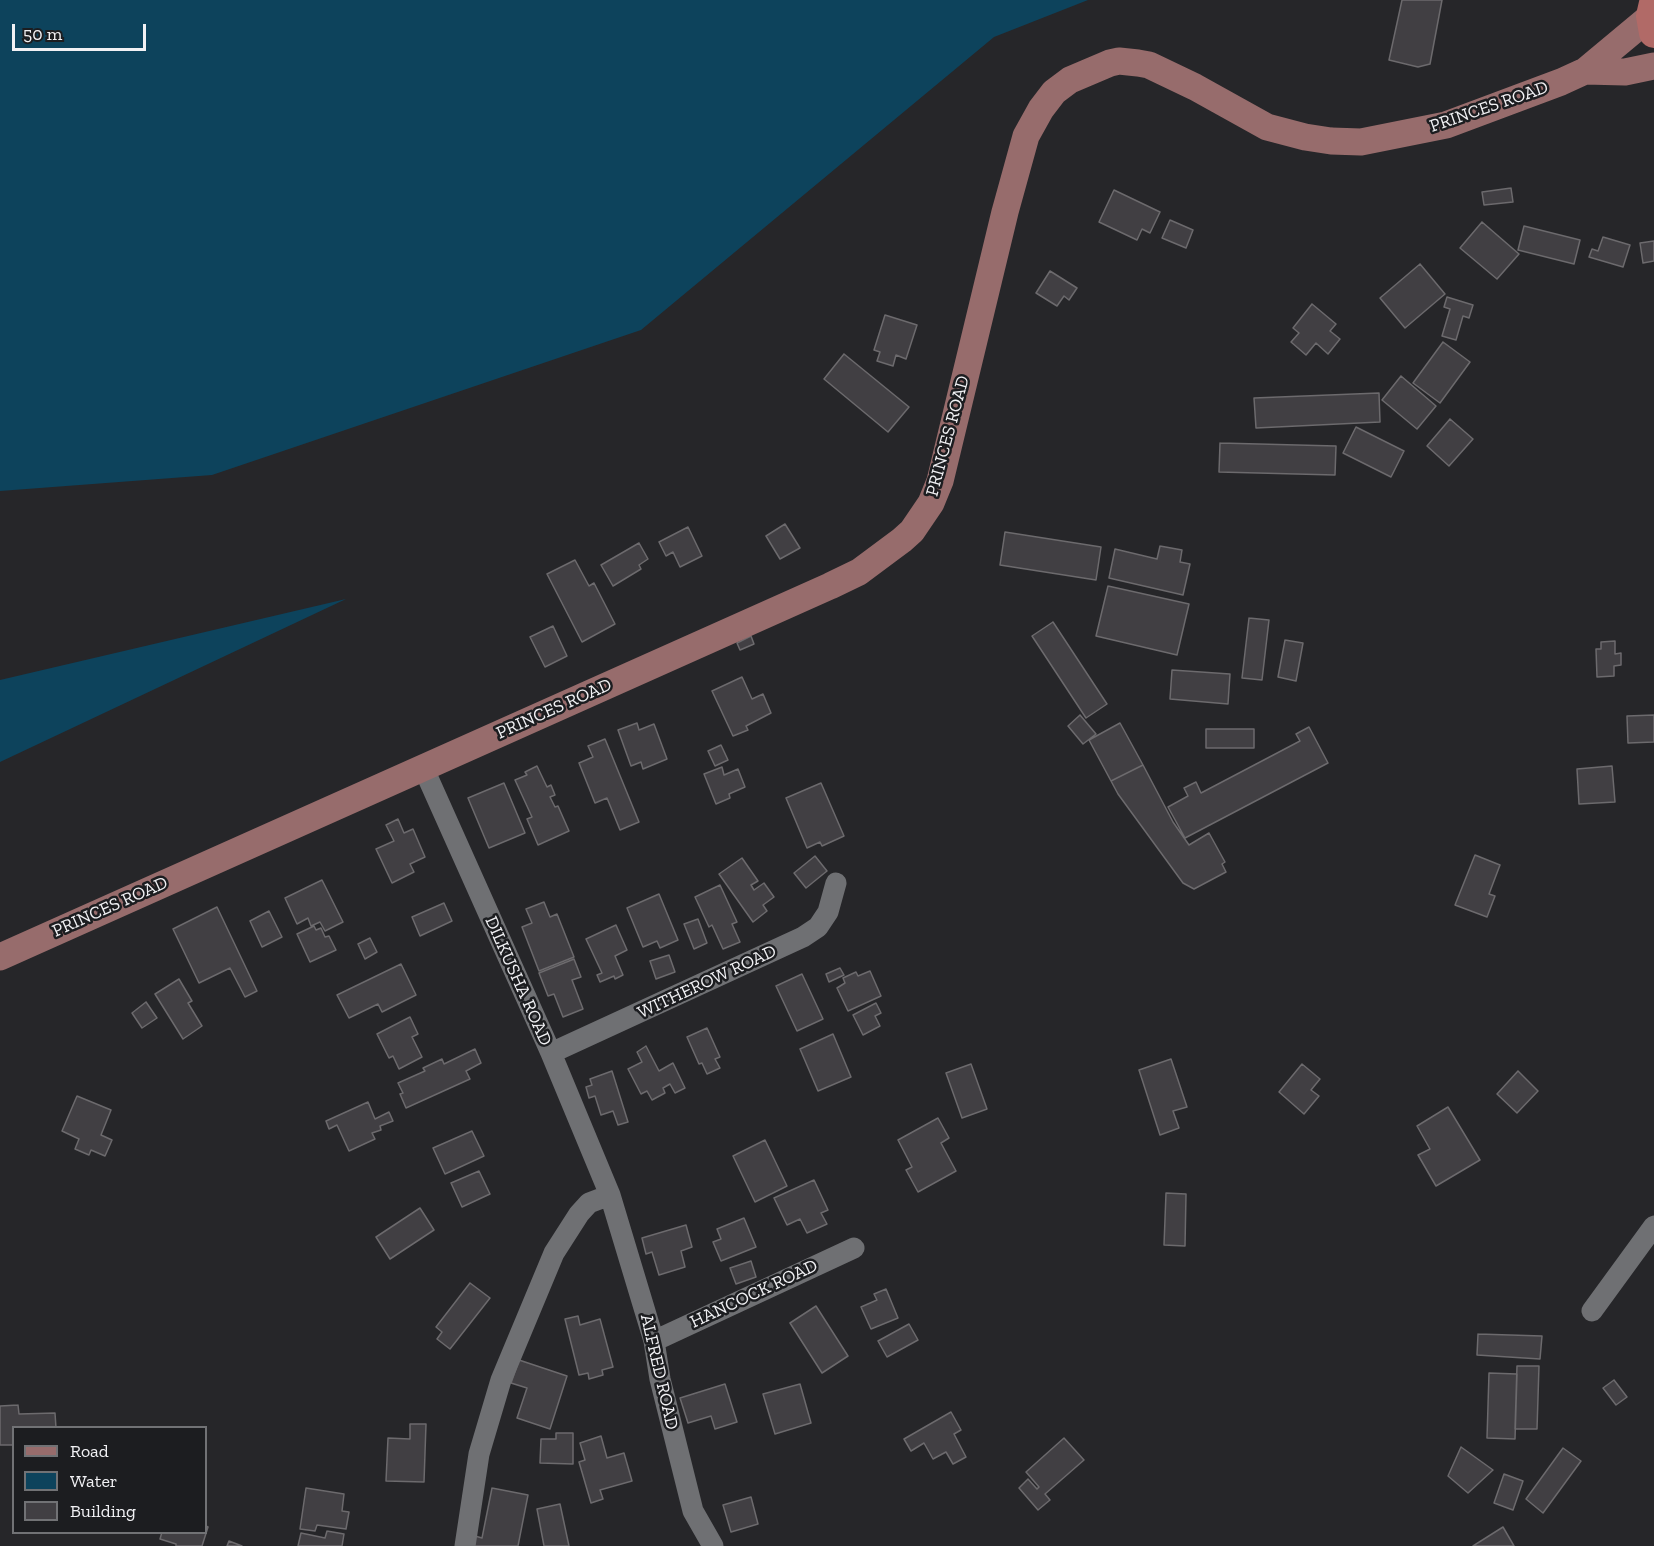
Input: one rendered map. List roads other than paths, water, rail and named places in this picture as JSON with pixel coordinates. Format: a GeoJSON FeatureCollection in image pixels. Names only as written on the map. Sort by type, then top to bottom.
{"type":"FeatureCollection","features":[{"type":"Feature","properties":{"kind":"main road","name":"PRINCES ROAD"},"geometry":{"type":"LineString","coordinates":[[0,957],[830,586],[877,560],[912,531],[931,503],[940,481],[1005,212],[1026,136],[1033,120],[1054,92],[1070,80],[1119,61],[1149,65],[1196,87],[1267,127],[1305,137],[1348,143],[1430,130],[1585,71],[1653,17]]}},
{"type":"Feature","properties":{"kind":"main road","name":"PRINCES ROAD"},"geometry":{"type":"LineString","coordinates":[[1585,71],[1625,72],[1654,66]]}},
{"type":"Feature","properties":{"kind":"street","name":"DILKUSHA ROAD"},"geometry":{"type":"LineString","coordinates":[[423,767],[550,1053],[610,1195]]}},
{"type":"Feature","properties":{"kind":"street","name":"WITHEROW ROAD"},"geometry":{"type":"LineString","coordinates":[[550,1053],[803,937],[818,927],[828,912],[836,883]]}},
{"type":"Feature","properties":{"kind":"street","name":"ALFRED ROAD"},"geometry":{"type":"LineString","coordinates":[[610,1195],[654,1341],[660,1379],[693,1511],[713,1546]]}},
{"type":"Feature","properties":{"kind":"street"},"geometry":{"type":"LineString","coordinates":[[465,1546],[480,1454],[501,1380],[555,1253],[579,1214],[590,1203],[610,1195]]}},
{"type":"Feature","properties":{"kind":"street"},"geometry":{"type":"LineString","coordinates":[[1592,1311],[1654,1226]]}},
{"type":"Feature","properties":{"kind":"street","name":"HANCOCK ROAD"},"geometry":{"type":"LineString","coordinates":[[654,1341],[854,1248]]}},
{"type":"Feature","properties":{"kind":"water"},"geometry":{"type":"Polygon","coordinates":[[[0,0],[1088,0],[994,37],[641,330],[212,475],[0,491],[0,0]]]}},
{"type":"Feature","properties":{"kind":"water"},"geometry":{"type":"Polygon","coordinates":[[[346,599],[0,762],[0,680],[346,599]]]}}]}
